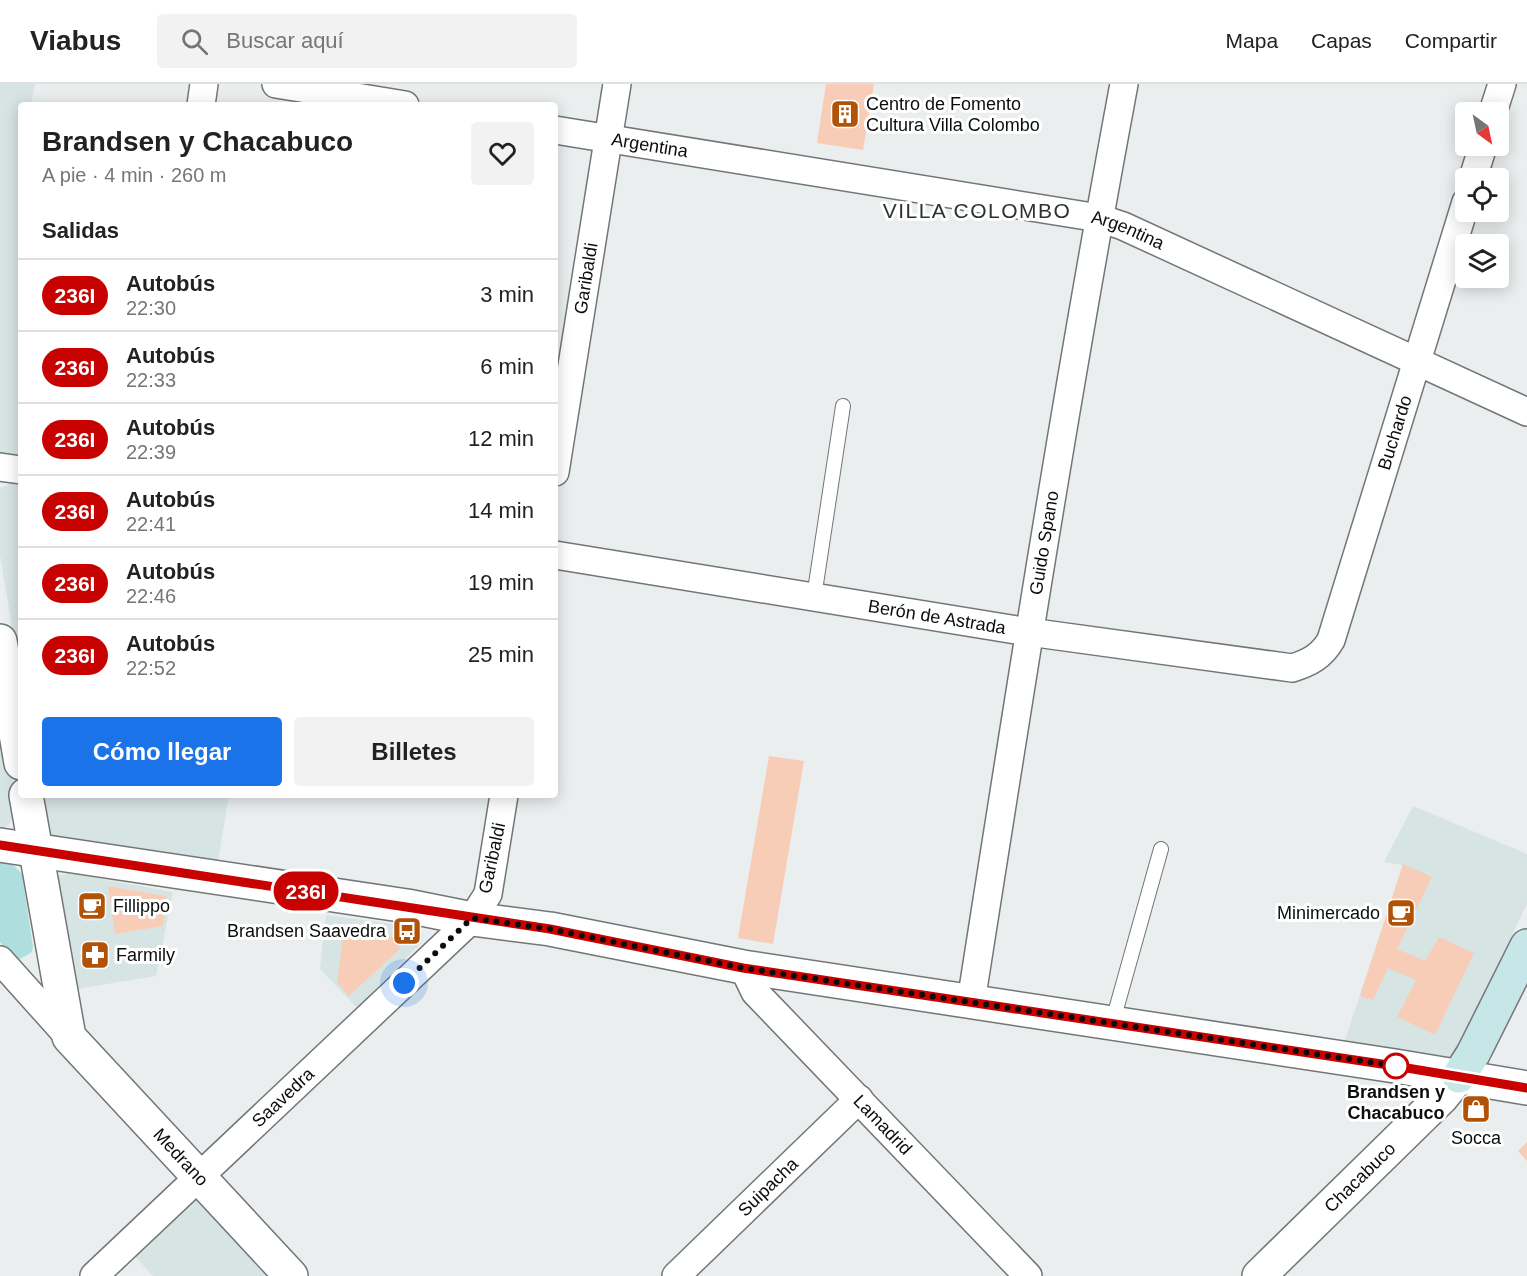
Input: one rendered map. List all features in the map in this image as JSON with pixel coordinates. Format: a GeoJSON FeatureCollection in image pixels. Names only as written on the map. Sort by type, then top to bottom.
{"type":"FeatureCollection","features":[{"type":"Feature","properties":{"kind":"main road"},"geometry":{"type":"LineString","coordinates":[[1459,1076],[1473,1054],[1527,946]]}},
{"type":"Feature","properties":{"kind":"street"},"geometry":{"type":"LineString","coordinates":[[201,102],[204,84]]}},
{"type":"Feature","properties":{"kind":"street"},"geometry":{"type":"LineString","coordinates":[[276,84],[387,102]]}},
{"type":"Feature","properties":{"kind":"street","name":"Garibaldi"},"geometry":{"type":"LineString","coordinates":[[558,453],[616,84]]}},
{"type":"Feature","properties":{"kind":"street","name":"Guido Spano"},"geometry":{"type":"LineString","coordinates":[[971,1002],[1029,632],[1124,84]]}},
{"type":"Feature","properties":{"kind":"street"},"geometry":{"type":"LineString","coordinates":[[1496,102],[1502,84]]}},
{"type":"Feature","properties":{"kind":"street","name":"Argentina"},"geometry":{"type":"LineString","coordinates":[[558,130],[1099,218],[1123,226],[1527,412]]}},
{"type":"Feature","properties":{"kind":"street","name":"Buchardo"},"geometry":{"type":"LineString","coordinates":[[1317,657],[1331,640],[1460,222]]}},
{"type":"Feature","properties":{"kind":"street"},"geometry":{"type":"LineString","coordinates":[[0,467],[18,470]]}},
{"type":"Feature","properties":{"kind":"street","name":"Berón de Astrada"},"geometry":{"type":"LineString","coordinates":[[558,555],[1029,632],[1292,668],[1317,657]]}},
{"type":"Feature","properties":{"kind":"street"},"geometry":{"type":"LineString","coordinates":[[0,641],[18,746]]}},
{"type":"Feature","properties":{"kind":"street"},"geometry":{"type":"LineString","coordinates":[[27,798],[69,1037]]}},
{"type":"Feature","properties":{"kind":"street","name":"Garibaldi"},"geometry":{"type":"LineString","coordinates":[[472,918],[488,894],[504,798]]}},
{"type":"Feature","properties":{"kind":"street"},"geometry":{"type":"LineString","coordinates":[[0,845],[550,929],[743,968],[1527,1088]]}},
{"type":"Feature","properties":{"kind":"street","name":"Saavedra"},"geometry":{"type":"LineString","coordinates":[[94,1276],[472,918]]}},
{"type":"Feature","properties":{"kind":"street","name":"Medrano"},"geometry":{"type":"LineString","coordinates":[[0,960],[291,1276]]}},
{"type":"Feature","properties":{"kind":"street","name":"Lamadrid"},"geometry":{"type":"LineString","coordinates":[[743,968],[755,992],[1028,1276]]}},
{"type":"Feature","properties":{"kind":"street","name":"Chacabuco"},"geometry":{"type":"LineString","coordinates":[[1259,1276],[1441,1098],[1459,1076]]}},
{"type":"Feature","properties":{"kind":"street","name":"Suipacha"},"geometry":{"type":"LineString","coordinates":[[675,1276],[859,1099]]}},
{"type":"Feature","properties":{"kind":"lane"},"geometry":{"type":"LineString","coordinates":[[814,597],[843,406]]}},
{"type":"Feature","properties":{"kind":"lane"},"geometry":{"type":"LineString","coordinates":[[1112,1024],[1161,849]]}},
{"type":"Feature","properties":{"kind":"shaded area"},"geometry":{"type":"Polygon","coordinates":[[[0,84],[35,84],[32,102],[18,102],[18,462],[0,459],[0,84]]]}},
{"type":"Feature","properties":{"kind":"shaded area"},"geometry":{"type":"Polygon","coordinates":[[[18,482],[18,663],[0,555],[0,488],[18,482]]]}},
{"type":"Feature","properties":{"kind":"shaded area"},"geometry":{"type":"Polygon","coordinates":[[[0,706],[16,802],[15,814],[9,824],[0,831],[0,706]]]}},
{"type":"Feature","properties":{"kind":"shaded area"},"geometry":{"type":"Polygon","coordinates":[[[41,798],[228,798],[216,873],[49,837],[41,798]]]}},
{"type":"Feature","properties":{"kind":"shaded area"},"geometry":{"type":"Polygon","coordinates":[[[1413,806],[1527,854],[1527,904],[1458,1048],[1448,1060],[1343,1046],[1403,865],[1384,862],[1413,806]]]}},
{"type":"Feature","properties":{"kind":"shaded area"},"geometry":{"type":"Polygon","coordinates":[[[0,862],[13,865],[22,874],[33,947],[32,952],[20,959],[14,957],[0,942],[0,862]]]}},
{"type":"Feature","properties":{"kind":"shaded area"},"geometry":{"type":"Polygon","coordinates":[[[69,873],[173,892],[156,976],[70,990],[55,888],[58,876],[69,873]]]}},
{"type":"Feature","properties":{"kind":"shaded area"},"geometry":{"type":"Polygon","coordinates":[[[326,915],[415,927],[421,930],[423,935],[421,943],[357,1008],[320,969],[326,915]]]}},
{"type":"Feature","properties":{"kind":"shaded area"},"geometry":{"type":"Polygon","coordinates":[[[199,1197],[278,1276],[153,1276],[132,1253],[186,1202],[199,1197]]]}},
{"type":"Feature","properties":{"kind":"building","name":"Centro de Fomento Cultura Villa Colombo"},"geometry":{"type":"Polygon","coordinates":[[[826,84],[874,84],[863,150],[817,143],[826,84]]]}},
{"type":"Feature","properties":{"kind":"building"},"geometry":{"type":"Polygon","coordinates":[[[769,756],[804,761],[773,944],[738,938],[769,756]]]}},
{"type":"Feature","properties":{"kind":"building"},"geometry":{"type":"Polygon","coordinates":[[[1403,864],[1432,877],[1397,949],[1425,961],[1439,937],[1474,953],[1435,1035],[1397,1017],[1416,980],[1388,968],[1373,1000],[1360,996],[1403,864]]]}},
{"type":"Feature","properties":{"kind":"building"},"geometry":{"type":"Polygon","coordinates":[[[108,886],[166,896],[163,926],[115,934],[108,886]]]}},
{"type":"Feature","properties":{"kind":"building"},"geometry":{"type":"Polygon","coordinates":[[[344,930],[395,937],[400,949],[349,996],[337,982],[344,930]]]}},
{"type":"Feature","properties":{"kind":"building"},"geometry":{"type":"Polygon","coordinates":[[[1527,1142],[1527,1161],[1518,1151],[1527,1142]]]}},
{"type":"Feature","properties":{"kind":"bus line","name":"236I"},"geometry":{"type":"LineString","coordinates":[[0,845],[550,929],[743,968],[1527,1088]]}},
{"type":"Feature","properties":{"kind":"place","name":"Centro de Fomento Cultura Villa Colombo"},"geometry":{"type":"Point","coordinates":[845,114]}},
{"type":"Feature","properties":{"kind":"place","name":"Fillippo"},"geometry":{"type":"Point","coordinates":[92,906]}},
{"type":"Feature","properties":{"kind":"place","name":"Minimercado"},"geometry":{"type":"Point","coordinates":[1401,913]}},
{"type":"Feature","properties":{"kind":"place","name":"Brandsen Saavedra"},"geometry":{"type":"Point","coordinates":[407,931]}},
{"type":"Feature","properties":{"kind":"place","name":"Farmily"},"geometry":{"type":"Point","coordinates":[95,955]}},
{"type":"Feature","properties":{"kind":"place","name":"Brandsen y Chacabuco"},"geometry":{"type":"Point","coordinates":[1396,1066]}},
{"type":"Feature","properties":{"kind":"place","name":"Socca"},"geometry":{"type":"Point","coordinates":[1476,1109]}},
{"type":"Feature","properties":{"kind":"district","name":"VILLA COLOMBO"},"geometry":{"type":"Point","coordinates":[977,210]}},
{"type":"Feature","properties":{"kind":"route"},"geometry":{"type":"LineString","coordinates":[[404,983],[472,918],[550,929],[743,968],[1396,1066]]}}]}
